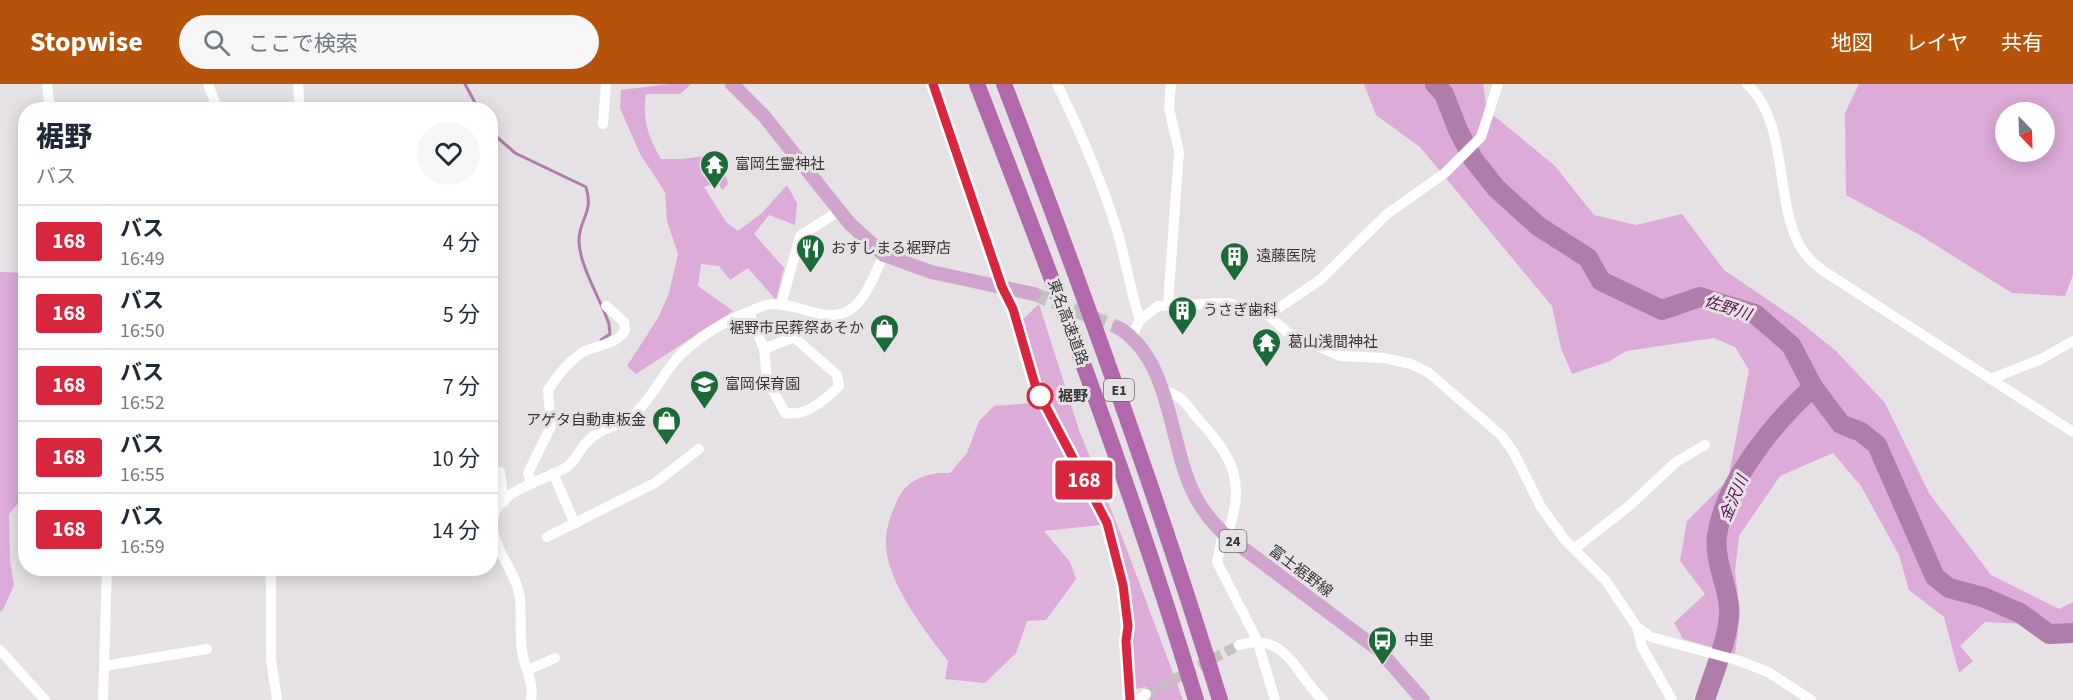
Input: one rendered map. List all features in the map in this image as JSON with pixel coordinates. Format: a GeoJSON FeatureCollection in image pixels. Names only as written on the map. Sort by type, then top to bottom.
{"type":"FeatureCollection","features":[{"type":"Feature","properties":{"kind":"highway","name":"東名高速道路"},"geometry":{"type":"LineString","coordinates":[[977,84],[1068,322],[1127,488],[1196,700]]}},
{"type":"Feature","properties":{"kind":"highway","name":"東名高速道路"},"geometry":{"type":"LineString","coordinates":[[1004,84],[1122,400],[1182,574],[1220,700]]}},
{"type":"Feature","properties":{"kind":"main road"},"geometry":{"type":"LineString","coordinates":[[732,84],[764,116],[839,211],[867,242],[884,255],[923,270],[1034,294]]}},
{"type":"Feature","properties":{"kind":"main road","name":"富士裾野線"},"geometry":{"type":"LineString","coordinates":[[1119,328],[1132,336],[1144,350],[1161,390],[1181,459],[1195,495],[1224,534],[1380,651],[1422,700]]}},
{"type":"Feature","properties":{"kind":"street"},"geometry":{"type":"LineString","coordinates":[[47,84],[49,102]]}},
{"type":"Feature","properties":{"kind":"street"},"geometry":{"type":"LineString","coordinates":[[208,84],[215,102]]}},
{"type":"Feature","properties":{"kind":"street"},"geometry":{"type":"LineString","coordinates":[[298,84],[299,102]]}},
{"type":"Feature","properties":{"kind":"street"},"geometry":{"type":"LineString","coordinates":[[603,124],[606,84]]}},
{"type":"Feature","properties":{"kind":"street"},"geometry":{"type":"LineString","coordinates":[[933,84],[1002,287],[1013,309],[1036,388],[1107,523],[1123,585],[1128,626],[1126,641],[1130,700]]}},
{"type":"Feature","properties":{"kind":"street"},"geometry":{"type":"LineString","coordinates":[[1057,84],[1082,137],[1118,231],[1140,320]]}},
{"type":"Feature","properties":{"kind":"street"},"geometry":{"type":"LineString","coordinates":[[1168,304],[1179,152],[1169,108],[1171,84]]}},
{"type":"Feature","properties":{"kind":"street"},"geometry":{"type":"LineString","coordinates":[[1268,315],[1320,280],[1387,214],[1445,173],[1481,137],[1498,84]]}},
{"type":"Feature","properties":{"kind":"street"},"geometry":{"type":"LineString","coordinates":[[1747,84],[1768,116],[1792,226],[1799,246],[1809,259],[1822,270],[2073,432]]}},
{"type":"Feature","properties":{"kind":"street"},"geometry":{"type":"LineString","coordinates":[[781,305],[800,236],[839,211]]}},
{"type":"Feature","properties":{"kind":"street"},"geometry":{"type":"LineString","coordinates":[[498,507],[531,483],[567,466],[598,432],[635,413],[684,351],[705,335],[766,305],[781,305],[834,315],[845,312],[862,297],[884,255]]}},
{"type":"Feature","properties":{"kind":"street"},"geometry":{"type":"LineString","coordinates":[[1132,336],[1140,320],[1158,306],[1227,303],[1268,315],[1288,333],[1340,356],[1384,358],[1411,364],[1429,373],[1502,436],[1514,453],[1541,507],[1574,549],[1606,581],[1637,627],[1642,647],[1672,700]]}},
{"type":"Feature","properties":{"kind":"street"},"geometry":{"type":"LineString","coordinates":[[531,483],[528,473],[552,418],[548,390],[569,362],[580,354],[619,338],[625,330],[624,322],[606,306]]}},
{"type":"Feature","properties":{"kind":"street"},"geometry":{"type":"LineString","coordinates":[[749,312],[764,349],[767,379],[785,413],[795,415],[823,401],[839,386],[837,375],[796,339],[792,338],[764,349]]}},
{"type":"Feature","properties":{"kind":"street"},"geometry":{"type":"LineString","coordinates":[[1991,379],[2041,358],[2073,341]]}},
{"type":"Feature","properties":{"kind":"street"},"geometry":{"type":"LineString","coordinates":[[1161,390],[1179,394],[1216,438],[1229,461],[1236,481],[1236,495],[1233,518],[1224,534],[1217,562],[1257,640],[1275,700]]}},
{"type":"Feature","properties":{"kind":"street"},"geometry":{"type":"LineString","coordinates":[[1574,549],[1629,506],[1676,462],[1705,444]]}},
{"type":"Feature","properties":{"kind":"street"},"geometry":{"type":"LineString","coordinates":[[547,537],[655,483],[699,449]]}},
{"type":"Feature","properties":{"kind":"street"},"geometry":{"type":"LineString","coordinates":[[498,472],[500,472],[504,502]]}},
{"type":"Feature","properties":{"kind":"street"},"geometry":{"type":"LineString","coordinates":[[553,473],[575,524]]}},
{"type":"Feature","properties":{"kind":"street"},"geometry":{"type":"LineString","coordinates":[[498,542],[502,558],[519,592],[519,629],[532,693],[531,700]]}},
{"type":"Feature","properties":{"kind":"street"},"geometry":{"type":"LineString","coordinates":[[103,700],[107,576]]}},
{"type":"Feature","properties":{"kind":"street"},"geometry":{"type":"LineString","coordinates":[[271,576],[271,659],[276,700]]}},
{"type":"Feature","properties":{"kind":"street"},"geometry":{"type":"LineString","coordinates":[[1637,627],[1651,637],[1740,661],[1768,672],[1811,700]]}},
{"type":"Feature","properties":{"kind":"street"},"geometry":{"type":"LineString","coordinates":[[1239,645],[1257,640],[1282,649],[1323,700]]}},
{"type":"Feature","properties":{"kind":"street"},"geometry":{"type":"LineString","coordinates":[[104,666],[207,649]]}},
{"type":"Feature","properties":{"kind":"street"},"geometry":{"type":"LineString","coordinates":[[0,650],[45,700]]}},
{"type":"Feature","properties":{"kind":"street"},"geometry":{"type":"LineString","coordinates":[[528,670],[555,658]]}},
{"type":"Feature","properties":{"kind":"street"},"geometry":{"type":"LineString","coordinates":[[1793,688],[1794,700]]}},
{"type":"Feature","properties":{"kind":"shaded area"},"geometry":{"type":"Polygon","coordinates":[[[691,84],[680,94],[646,94],[647,128],[661,159],[720,154],[728,184],[722,190],[718,182],[704,187],[726,222],[738,231],[762,213],[787,185],[797,203],[795,225],[769,215],[754,234],[784,268],[776,300],[748,268],[730,280],[719,266],[701,264],[698,286],[733,311],[636,374],[627,366],[658,318],[669,293],[678,254],[667,221],[665,192],[640,154],[620,108],[621,90],[691,84]]]}},
{"type":"Feature","properties":{"kind":"shaded area"},"geometry":{"type":"Polygon","coordinates":[[[1364,84],[1483,84],[1487,110],[1555,166],[1594,215],[1636,225],[1682,214],[1724,270],[1799,321],[1836,351],[1885,403],[1929,493],[1991,575],[2059,609],[2073,602],[2073,626],[1985,622],[1960,646],[1973,661],[1959,673],[1944,617],[1909,590],[1899,555],[1861,486],[1833,453],[1780,476],[1739,536],[1735,571],[1740,613],[1735,654],[1683,639],[1674,623],[1705,594],[1680,561],[1687,521],[1728,480],[1749,370],[1735,347],[1714,338],[1626,351],[1610,361],[1572,374],[1561,348],[1552,306],[1420,147],[1376,115],[1364,84]]]}},
{"type":"Feature","properties":{"kind":"shaded area"},"geometry":{"type":"Polygon","coordinates":[[[1859,84],[2073,84],[2073,275],[2065,296],[2012,293],[1918,234],[1846,195],[1845,113],[1859,84]]]}},
{"type":"Feature","properties":{"kind":"shaded area"},"geometry":{"type":"Polygon","coordinates":[[[0,272],[18,273],[18,503],[9,514],[10,562],[14,585],[0,612],[0,272]]]}},
{"type":"Feature","properties":{"kind":"shaded area"},"geometry":{"type":"Polygon","coordinates":[[[1039,304],[1079,430],[1126,547],[1183,700],[1150,700],[1146,687],[1136,689],[1131,662],[1132,628],[1110,524],[1044,531],[1070,562],[1076,579],[1046,620],[1027,621],[1016,653],[985,683],[945,679],[948,661],[909,606],[893,575],[888,560],[886,533],[895,506],[906,487],[919,478],[950,473],[967,453],[979,421],[994,406],[1046,402],[1019,323],[1039,304]]]}},
{"type":"Feature","properties":{"kind":"waterway"},"geometry":{"type":"LineString","coordinates":[[465,84],[475,102]]}},
{"type":"Feature","properties":{"kind":"waterway","name":"佐野川"},"geometry":{"type":"LineString","coordinates":[[1435,84],[1444,94],[1458,130],[1473,159],[1496,188],[1538,226],[1588,258],[1601,281],[1662,310],[1700,297],[1755,314],[1791,345],[1813,387],[1841,424],[1861,432],[1877,445],[1935,577],[1949,588],[1983,597],[2020,613],[2049,634],[2073,633]]}},
{"type":"Feature","properties":{"kind":"waterway"},"geometry":{"type":"LineString","coordinates":[[498,138],[515,153],[586,187],[588,204],[579,241],[586,271],[609,324],[610,334],[601,340]]}},
{"type":"Feature","properties":{"kind":"waterway","name":"金沢川"},"geometry":{"type":"LineString","coordinates":[[1705,700],[1724,641],[1729,617],[1728,598],[1717,545],[1722,516],[1740,474],[1753,454],[1783,417],[1813,387]]}},
{"type":"Feature","properties":{"kind":"tunnel"},"geometry":{"type":"LineString","coordinates":[[1034,294],[1119,328]]}},
{"type":"Feature","properties":{"kind":"tunnel"},"geometry":{"type":"LineString","coordinates":[[1146,694],[1239,645]]}},
{"type":"Feature","properties":{"kind":"bus line","name":"168"},"geometry":{"type":"LineString","coordinates":[[933,84],[1002,287],[1013,309],[1036,388],[1107,523],[1123,585],[1128,626],[1126,641],[1130,700]]}},
{"type":"Feature","properties":{"kind":"place","name":"富岡生霊神社"},"geometry":{"type":"Point","coordinates":[714,190]}},
{"type":"Feature","properties":{"kind":"place","name":"おすしまる裾野店"},"geometry":{"type":"Point","coordinates":[810,274]}},
{"type":"Feature","properties":{"kind":"place","name":"遠藤医院"},"geometry":{"type":"Point","coordinates":[1235,282]}},
{"type":"Feature","properties":{"kind":"place","name":"うさぎ歯科"},"geometry":{"type":"Point","coordinates":[1182,336]}},
{"type":"Feature","properties":{"kind":"place","name":"裾野市民葬祭あそか"},"geometry":{"type":"Point","coordinates":[885,354]}},
{"type":"Feature","properties":{"kind":"place","name":"葛山浅間神社"},"geometry":{"type":"Point","coordinates":[1267,368]}},
{"type":"Feature","properties":{"kind":"place","name":"裾野"},"geometry":{"type":"Point","coordinates":[1040,396]}},
{"type":"Feature","properties":{"kind":"place","name":"富岡保育園"},"geometry":{"type":"Point","coordinates":[704,410]}},
{"type":"Feature","properties":{"kind":"place","name":"アゲタ自動車板金"},"geometry":{"type":"Point","coordinates":[667,446]}},
{"type":"Feature","properties":{"kind":"place","name":"中里"},"geometry":{"type":"Point","coordinates":[1383,666]}}]}
